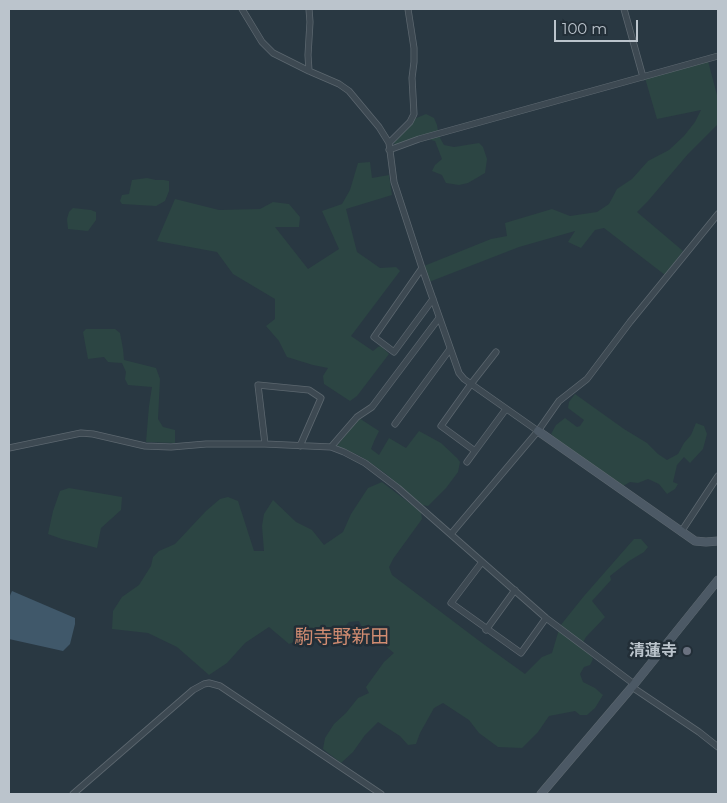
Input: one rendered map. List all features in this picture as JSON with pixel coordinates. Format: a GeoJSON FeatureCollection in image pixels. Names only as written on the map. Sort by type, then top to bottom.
{"type":"FeatureCollection","features":[{"type":"Feature","properties":{"kind":"street"},"geometry":{"type":"LineString","coordinates":[[242,9],[262,42],[273,53],[339,84],[349,91],[379,127],[389,147],[394,182],[422,268],[459,373],[464,379],[695,541],[718,541]]}},
{"type":"Feature","properties":{"kind":"street"},"geometry":{"type":"LineString","coordinates":[[309,9],[308,55],[310,71]]}},
{"type":"Feature","properties":{"kind":"street"},"geometry":{"type":"LineString","coordinates":[[389,147],[410,122],[414,114],[412,78],[414,48],[408,9]]}},
{"type":"Feature","properties":{"kind":"street"},"geometry":{"type":"LineString","coordinates":[[624,9],[643,77]]}},
{"type":"Feature","properties":{"kind":"street"},"geometry":{"type":"LineString","coordinates":[[389,147],[718,56]]}},
{"type":"Feature","properties":{"kind":"street"},"geometry":{"type":"LineString","coordinates":[[451,534],[538,431],[559,402],[588,379],[630,322],[718,214]]}},
{"type":"Feature","properties":{"kind":"street"},"geometry":{"type":"LineString","coordinates":[[422,268],[374,337],[394,352],[433,299]]}},
{"type":"Feature","properties":{"kind":"street"},"geometry":{"type":"LineString","coordinates":[[331,447],[357,417],[372,407],[439,318]]}},
{"type":"Feature","properties":{"kind":"street"},"geometry":{"type":"LineString","coordinates":[[395,424],[450,349]]}},
{"type":"Feature","properties":{"kind":"street"},"geometry":{"type":"LineString","coordinates":[[475,451],[442,426],[496,352]]}},
{"type":"Feature","properties":{"kind":"street"},"geometry":{"type":"LineString","coordinates":[[266,444],[258,385],[309,390],[321,398],[300,446]]}},
{"type":"Feature","properties":{"kind":"street"},"geometry":{"type":"LineString","coordinates":[[467,462],[506,409]]}},
{"type":"Feature","properties":{"kind":"street"},"geometry":{"type":"LineString","coordinates":[[9,448],[81,433],[145,446],[266,444],[331,447],[344,452],[365,463],[398,488],[546,618],[633,686],[718,747]]}},
{"type":"Feature","properties":{"kind":"street"},"geometry":{"type":"LineString","coordinates":[[681,532],[718,476]]}},
{"type":"Feature","properties":{"kind":"street"},"geometry":{"type":"LineString","coordinates":[[482,562],[451,603],[486,630],[521,653],[546,618]]}},
{"type":"Feature","properties":{"kind":"street"},"geometry":{"type":"LineString","coordinates":[[541,794],[633,686],[718,580]]}},
{"type":"Feature","properties":{"kind":"street"},"geometry":{"type":"LineString","coordinates":[[486,630],[515,590]]}},
{"type":"Feature","properties":{"kind":"street"},"geometry":{"type":"LineString","coordinates":[[73,794],[193,690],[204,684],[220,686],[381,794]]}},
{"type":"Feature","properties":{"kind":"green space"},"geometry":{"type":"Polygon","coordinates":[[[708,61],[718,95],[718,124],[688,154],[637,212],[683,251],[665,275],[604,228],[595,230],[581,248],[568,242],[575,231],[519,247],[429,282],[424,266],[491,239],[507,236],[505,223],[552,209],[570,216],[597,212],[609,204],[617,189],[632,179],[648,161],[669,150],[684,136],[695,122],[701,110],[657,119],[645,78],[708,61]]]}},
{"type":"Feature","properties":{"kind":"green space"},"geometry":{"type":"Polygon","coordinates":[[[426,114],[434,118],[444,145],[454,147],[479,143],[483,147],[487,159],[485,173],[468,183],[459,185],[446,183],[442,175],[432,171],[435,165],[442,159],[435,141],[425,134],[396,145],[393,142],[414,119],[426,114]]]}},
{"type":"Feature","properties":{"kind":"green space"},"geometry":{"type":"Polygon","coordinates":[[[370,162],[372,178],[389,175],[392,195],[346,209],[357,252],[380,268],[396,267],[400,271],[351,336],[373,351],[381,346],[389,354],[357,396],[350,401],[324,384],[323,376],[328,368],[287,357],[279,341],[266,326],[275,319],[275,299],[233,274],[217,252],[157,241],[175,199],[219,210],[260,209],[273,202],[289,204],[300,217],[299,227],[275,227],[308,269],[339,249],[322,211],[342,204],[350,190],[358,163],[370,162]]]}},
{"type":"Feature","properties":{"kind":"green space"},"geometry":{"type":"Polygon","coordinates":[[[147,178],[169,181],[169,191],[165,201],[156,206],[122,204],[120,201],[122,195],[129,194],[132,180],[147,178]]]}},
{"type":"Feature","properties":{"kind":"green space"},"geometry":{"type":"Polygon","coordinates":[[[73,208],[96,212],[96,220],[88,231],[68,229],[67,219],[69,212],[73,208]]]}},
{"type":"Feature","properties":{"kind":"green space"},"geometry":{"type":"Polygon","coordinates":[[[86,329],[115,329],[120,333],[124,360],[156,368],[160,379],[158,419],[163,427],[175,430],[175,443],[146,442],[152,387],[128,385],[122,363],[108,362],[104,357],[88,359],[83,332],[86,329]]]}},
{"type":"Feature","properties":{"kind":"green space"},"geometry":{"type":"Polygon","coordinates":[[[575,394],[647,443],[667,460],[678,454],[691,435],[696,423],[704,426],[707,434],[703,449],[690,463],[684,457],[677,465],[673,482],[678,484],[675,489],[667,494],[659,484],[648,479],[638,483],[630,482],[623,486],[562,444],[551,434],[556,425],[565,418],[577,427],[584,420],[568,408],[569,402],[575,394]]]}},
{"type":"Feature","properties":{"kind":"green space"},"geometry":{"type":"Polygon","coordinates":[[[359,418],[379,431],[371,449],[379,455],[389,438],[406,448],[419,431],[441,443],[457,458],[460,462],[458,472],[446,488],[428,506],[422,505],[368,461],[337,446],[359,418]]]}},
{"type":"Feature","properties":{"kind":"green space"},"geometry":{"type":"Polygon","coordinates":[[[382,482],[421,512],[422,519],[393,559],[389,567],[392,575],[525,674],[542,657],[552,653],[560,626],[634,539],[641,539],[648,547],[644,552],[610,576],[611,580],[592,601],[605,617],[586,637],[581,646],[593,659],[590,665],[584,667],[580,674],[583,682],[595,688],[603,695],[595,708],[587,715],[580,715],[575,711],[549,716],[538,732],[522,748],[498,747],[479,733],[469,720],[443,703],[434,708],[416,744],[408,745],[400,736],[378,722],[365,735],[353,752],[341,763],[323,749],[325,738],[334,724],[358,698],[369,693],[366,687],[384,662],[394,653],[379,641],[375,643],[366,635],[359,621],[349,622],[334,638],[329,634],[320,637],[305,634],[301,639],[289,644],[269,627],[245,643],[227,663],[209,675],[177,647],[148,633],[112,629],[113,611],[122,597],[139,585],[151,566],[153,557],[159,551],[175,544],[220,499],[228,497],[238,501],[254,551],[264,551],[262,526],[264,514],[273,500],[296,522],[312,530],[324,545],[343,532],[351,514],[368,488],[382,482]]]}},
{"type":"Feature","properties":{"kind":"green space"},"geometry":{"type":"Polygon","coordinates":[[[69,488],[122,497],[121,510],[101,528],[97,548],[48,534],[60,491],[69,488]]]}},
{"type":"Feature","properties":{"kind":"water"},"geometry":{"type":"Polygon","coordinates":[[[12,591],[75,618],[70,644],[63,651],[9,639],[9,598],[12,591]]]}},
{"type":"Feature","properties":{"kind":"place","name":"清蓮寺"},"geometry":{"type":"Point","coordinates":[687,651]}},
{"type":"Feature","properties":{"kind":"district","name":"駒寺野新田"},"geometry":{"type":"Point","coordinates":[342,637]}}]}
